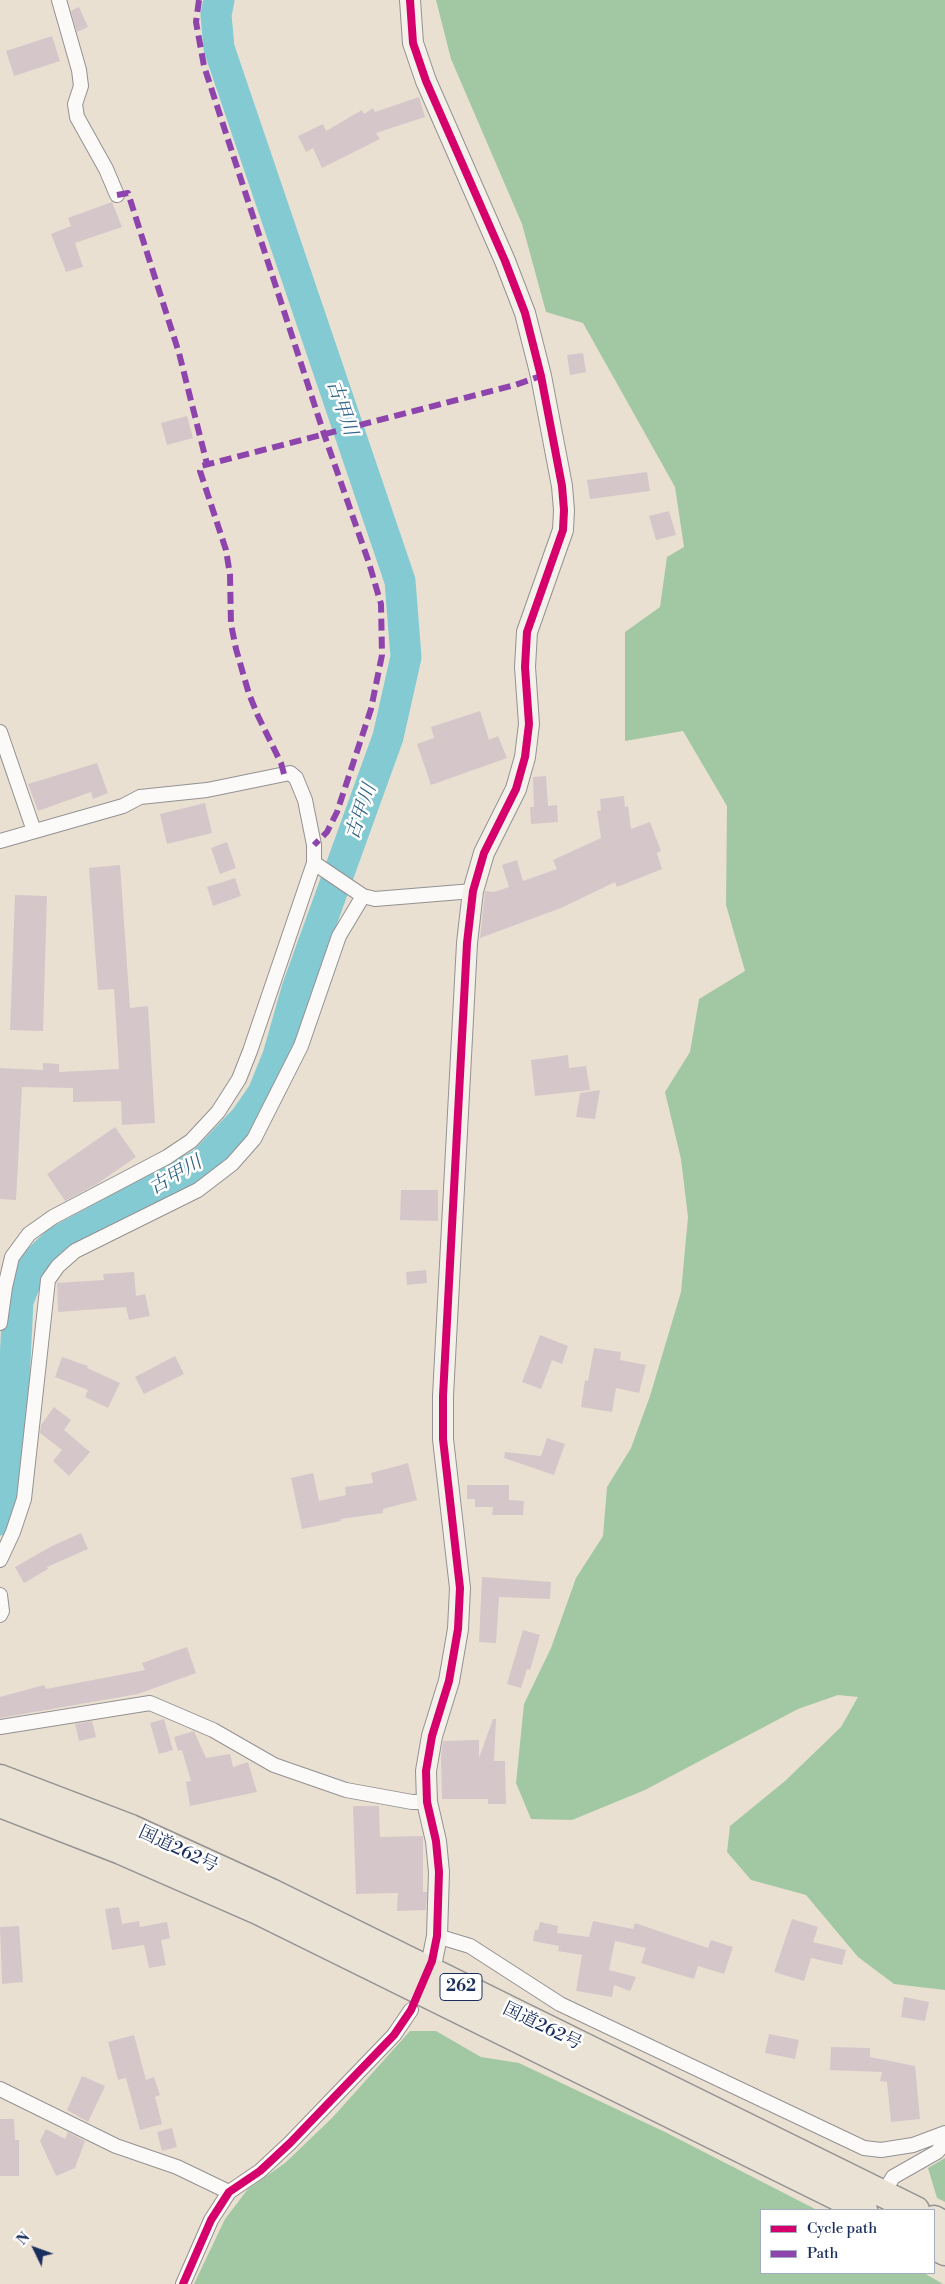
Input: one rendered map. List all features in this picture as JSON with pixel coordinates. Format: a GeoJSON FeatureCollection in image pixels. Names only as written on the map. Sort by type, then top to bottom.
{"type":"FeatureCollection","features":[{"type":"Feature","properties":{"kind":"highway","name":"国道262号"},"geometry":{"type":"LineString","coordinates":[[0,1778],[131,1828],[271,1892],[873,2205]]}},
{"type":"Feature","properties":{"kind":"highway","name":"国道262号"},"geometry":{"type":"LineString","coordinates":[[0,1804],[121,1851],[258,1911],[873,2205],[907,2209]]}},
{"type":"Feature","properties":{"kind":"street"},"geometry":{"type":"LineString","coordinates":[[59,0],[79,70],[81,86],[75,104],[77,117],[106,169],[117,195]]}},
{"type":"Feature","properties":{"kind":"street"},"geometry":{"type":"LineString","coordinates":[[410,0],[413,43],[426,81],[505,261],[525,313],[537,355],[563,502],[563,530],[527,632],[526,667],[529,724],[525,757],[516,789],[484,853],[473,891],[467,943],[443,1396],[443,1439],[460,1588],[458,1629],[449,1680],[432,1736],[426,1771],[427,1802],[436,1841],[439,1872],[437,1936],[432,1961]]}},
{"type":"Feature","properties":{"kind":"street"},"geometry":{"type":"LineString","coordinates":[[0,732],[34,830]]}},
{"type":"Feature","properties":{"kind":"street"},"geometry":{"type":"LineString","coordinates":[[0,841],[123,806],[140,797],[207,790],[290,773],[296,778],[305,800],[317,865],[239,1079],[218,1112],[191,1141],[167,1157],[53,1217],[29,1234],[12,1257],[5,1287],[0,1323]]}},
{"type":"Feature","properties":{"kind":"street"},"geometry":{"type":"LineString","coordinates":[[317,865],[362,896],[375,899],[473,891]]}},
{"type":"Feature","properties":{"kind":"street"},"geometry":{"type":"LineString","coordinates":[[0,1560],[13,1532],[24,1499],[48,1280],[58,1266],[75,1251],[198,1190],[232,1164],[254,1139],[301,1046],[338,936],[362,896]]}},
{"type":"Feature","properties":{"kind":"street"},"geometry":{"type":"LineString","coordinates":[[0,1595],[2,1611],[0,1615]]}},
{"type":"Feature","properties":{"kind":"street"},"geometry":{"type":"LineString","coordinates":[[0,1728],[150,1703],[214,1730],[274,1765],[346,1790],[412,1802],[427,1802]]}},
{"type":"Feature","properties":{"kind":"street"},"geometry":{"type":"LineString","coordinates":[[437,1936],[470,1946],[560,2004],[864,2148],[881,2150],[913,2145],[945,2133]]}},
{"type":"Feature","properties":{"kind":"street"},"geometry":{"type":"LineString","coordinates":[[183,2284],[211,2220],[229,2192],[260,2171],[290,2143],[394,2034],[411,2010]]}},
{"type":"Feature","properties":{"kind":"street"},"geometry":{"type":"LineString","coordinates":[[0,2089],[116,2146],[176,2167],[229,2192]]}},
{"type":"Feature","properties":{"kind":"street"},"geometry":{"type":"LineString","coordinates":[[873,2205],[893,2176],[937,2152],[945,2143]]}},
{"type":"Feature","properties":{"kind":"green space"},"geometry":{"type":"Polygon","coordinates":[[[436,0],[945,0],[945,1990],[894,1984],[858,1957],[806,1895],[751,1880],[727,1852],[730,1826],[785,1781],[841,1727],[858,1697],[838,1695],[798,1709],[645,1790],[572,1820],[531,1819],[516,1783],[524,1704],[551,1648],[576,1578],[603,1536],[607,1487],[631,1448],[650,1396],[681,1292],[688,1217],[681,1159],[665,1092],[690,1052],[699,999],[745,971],[726,905],[727,806],[683,731],[625,741],[625,632],[660,607],[667,557],[684,547],[675,487],[583,323],[546,312],[522,224],[451,59],[436,0]]]}},
{"type":"Feature","properties":{"kind":"green space"},"geometry":{"type":"Polygon","coordinates":[[[410,2031],[436,2031],[481,2057],[519,2063],[665,2132],[815,2209],[760,2209],[760,2274],[926,2274],[943,2284],[194,2284],[225,2219],[248,2189],[285,2163],[332,2118],[410,2031]]]}},
{"type":"Feature","properties":{"kind":"green space"},"geometry":{"type":"Polygon","coordinates":[[[945,2158],[945,2202],[937,2198],[928,2168],[945,2158]]]}},
{"type":"Feature","properties":{"kind":"building"},"geometry":{"type":"Polygon","coordinates":[[[79,7],[88,27],[77,32],[71,11],[79,7]]]}},
{"type":"Feature","properties":{"kind":"building"},"geometry":{"type":"Polygon","coordinates":[[[52,36],[60,61],[14,76],[6,51],[52,36]]]}},
{"type":"Feature","properties":{"kind":"building"},"geometry":{"type":"Polygon","coordinates":[[[419,97],[425,117],[376,133],[380,139],[322,168],[313,148],[306,152],[298,136],[323,124],[326,131],[362,110],[364,114],[373,108],[375,112],[419,97]]]}},
{"type":"Feature","properties":{"kind":"building"},"geometry":{"type":"Polygon","coordinates":[[[112,202],[122,227],[75,243],[83,267],[66,272],[51,234],[71,226],[68,218],[112,202]]]}},
{"type":"Feature","properties":{"kind":"building"},"geometry":{"type":"Polygon","coordinates":[[[583,353],[586,372],[570,375],[567,355],[583,353]]]}},
{"type":"Feature","properties":{"kind":"building"},"geometry":{"type":"Polygon","coordinates":[[[187,416],[193,438],[167,445],[161,423],[187,416]]]}},
{"type":"Feature","properties":{"kind":"building"},"geometry":{"type":"Polygon","coordinates":[[[647,472],[650,491],[590,499],[587,480],[647,472]]]}},
{"type":"Feature","properties":{"kind":"building"},"geometry":{"type":"Polygon","coordinates":[[[669,511],[676,535],[656,540],[649,516],[669,511]]]}},
{"type":"Feature","properties":{"kind":"building"},"geometry":{"type":"Polygon","coordinates":[[[480,711],[489,740],[498,736],[507,758],[431,785],[417,744],[434,738],[431,727],[480,711]]]}},
{"type":"Feature","properties":{"kind":"building"},"geometry":{"type":"Polygon","coordinates":[[[97,763],[108,793],[93,799],[91,792],[38,811],[28,784],[97,763]]]}},
{"type":"Feature","properties":{"kind":"building"},"geometry":{"type":"Polygon","coordinates":[[[546,776],[548,806],[557,805],[558,822],[531,824],[530,807],[534,807],[533,777],[546,776]]]}},
{"type":"Feature","properties":{"kind":"building"},"geometry":{"type":"Polygon","coordinates":[[[624,796],[625,807],[628,806],[631,829],[650,822],[661,851],[657,853],[662,869],[617,887],[615,882],[561,908],[480,938],[485,891],[494,892],[509,887],[502,865],[517,860],[523,881],[557,869],[553,860],[601,838],[597,811],[601,810],[600,799],[624,796]]]}},
{"type":"Feature","properties":{"kind":"building"},"geometry":{"type":"Polygon","coordinates":[[[205,803],[212,833],[167,844],[160,814],[205,803]]]}},
{"type":"Feature","properties":{"kind":"building"},"geometry":{"type":"Polygon","coordinates":[[[227,842],[236,868],[220,874],[211,848],[227,842]]]}},
{"type":"Feature","properties":{"kind":"building"},"geometry":{"type":"Polygon","coordinates":[[[120,865],[130,1008],[148,1006],[155,1123],[122,1125],[121,1101],[73,1102],[73,1088],[22,1087],[16,1200],[0,1199],[0,1068],[43,1070],[43,1063],[59,1064],[59,1072],[119,1069],[114,989],[98,990],[89,868],[120,865]]]}},
{"type":"Feature","properties":{"kind":"building"},"geometry":{"type":"Polygon","coordinates":[[[235,878],[241,896],[213,906],[207,887],[235,878]]]}},
{"type":"Feature","properties":{"kind":"building"},"geometry":{"type":"Polygon","coordinates":[[[15,895],[47,896],[43,1031],[10,1030],[15,895]]]}},
{"type":"Feature","properties":{"kind":"building"},"geometry":{"type":"Polygon","coordinates":[[[568,1055],[569,1068],[586,1066],[590,1090],[535,1096],[531,1060],[568,1055]]]}},
{"type":"Feature","properties":{"kind":"building"},"geometry":{"type":"Polygon","coordinates":[[[600,1090],[595,1119],[576,1117],[580,1093],[600,1090]]]}},
{"type":"Feature","properties":{"kind":"building"},"geometry":{"type":"Polygon","coordinates":[[[115,1127],[136,1157],[97,1184],[65,1201],[47,1174],[115,1127]]]}},
{"type":"Feature","properties":{"kind":"building"},"geometry":{"type":"Polygon","coordinates":[[[401,1190],[438,1190],[438,1221],[400,1220],[401,1190]]]}},
{"type":"Feature","properties":{"kind":"building"},"geometry":{"type":"Polygon","coordinates":[[[426,1270],[427,1283],[407,1285],[406,1272],[426,1270]]]}},
{"type":"Feature","properties":{"kind":"building"},"geometry":{"type":"Polygon","coordinates":[[[134,1272],[136,1296],[145,1294],[150,1316],[129,1320],[126,1307],[58,1312],[57,1283],[104,1280],[103,1274],[134,1272]]]}},
{"type":"Feature","properties":{"kind":"building"},"geometry":{"type":"Polygon","coordinates":[[[540,1335],[568,1346],[562,1364],[552,1360],[541,1389],[522,1382],[540,1335]]]}},
{"type":"Feature","properties":{"kind":"building"},"geometry":{"type":"Polygon","coordinates":[[[594,1348],[621,1352],[620,1360],[646,1365],[639,1393],[616,1388],[612,1412],[581,1407],[585,1380],[588,1381],[594,1348]]]}},
{"type":"Feature","properties":{"kind":"building"},"geometry":{"type":"Polygon","coordinates":[[[175,1356],[184,1374],[144,1394],[135,1377],[175,1356]]]}},
{"type":"Feature","properties":{"kind":"building"},"geometry":{"type":"Polygon","coordinates":[[[62,1357],[88,1366],[87,1368],[120,1383],[108,1408],[85,1397],[88,1390],[55,1377],[62,1357]]]}},
{"type":"Feature","properties":{"kind":"building"},"geometry":{"type":"Polygon","coordinates":[[[54,1407],[71,1420],[64,1430],[90,1452],[69,1476],[53,1461],[62,1450],[40,1433],[41,1425],[54,1407]]]}},
{"type":"Feature","properties":{"kind":"building"},"geometry":{"type":"Polygon","coordinates":[[[547,1438],[565,1444],[554,1475],[504,1458],[505,1452],[541,1456],[547,1438]]]}},
{"type":"Feature","properties":{"kind":"building"},"geometry":{"type":"Polygon","coordinates":[[[408,1463],[417,1500],[383,1509],[383,1513],[341,1519],[341,1521],[302,1529],[291,1478],[313,1473],[319,1501],[346,1495],[345,1487],[373,1483],[371,1473],[408,1463]]]}},
{"type":"Feature","properties":{"kind":"building"},"geometry":{"type":"Polygon","coordinates":[[[467,1485],[509,1485],[509,1500],[524,1501],[523,1515],[492,1515],[493,1507],[475,1507],[475,1499],[467,1499],[467,1485]]]}},
{"type":"Feature","properties":{"kind":"building"},"geometry":{"type":"Polygon","coordinates":[[[81,1533],[88,1549],[47,1567],[48,1569],[24,1583],[15,1567],[52,1546],[81,1533]]]}},
{"type":"Feature","properties":{"kind":"building"},"geometry":{"type":"Polygon","coordinates":[[[482,1577],[551,1582],[550,1599],[499,1597],[496,1643],[479,1642],[482,1577]]]}},
{"type":"Feature","properties":{"kind":"building"},"geometry":{"type":"Polygon","coordinates":[[[523,1630],[540,1635],[530,1670],[527,1669],[521,1688],[507,1684],[523,1630]]]}},
{"type":"Feature","properties":{"kind":"building"},"geometry":{"type":"Polygon","coordinates":[[[187,1647],[196,1673],[138,1694],[0,1718],[0,1697],[44,1685],[46,1689],[145,1670],[142,1663],[187,1647]]]}},
{"type":"Feature","properties":{"kind":"building"},"geometry":{"type":"Polygon","coordinates":[[[164,1719],[173,1750],[159,1754],[150,1723],[164,1719]]]}},
{"type":"Feature","properties":{"kind":"building"},"geometry":{"type":"Polygon","coordinates":[[[493,1719],[496,1719],[494,1761],[505,1761],[506,1804],[488,1804],[488,1799],[442,1799],[441,1755],[443,1741],[479,1740],[479,1758],[493,1719]]]}},
{"type":"Feature","properties":{"kind":"building"},"geometry":{"type":"Polygon","coordinates":[[[92,1721],[96,1737],[79,1741],[75,1724],[92,1721]]]}},
{"type":"Feature","properties":{"kind":"building"},"geometry":{"type":"Polygon","coordinates":[[[194,1731],[206,1758],[230,1754],[233,1767],[248,1762],[257,1792],[190,1806],[186,1782],[191,1781],[182,1750],[178,1751],[174,1737],[194,1731]]]}},
{"type":"Feature","properties":{"kind":"building"},"geometry":{"type":"Polygon","coordinates":[[[353,1806],[379,1806],[380,1837],[423,1836],[423,1892],[427,1892],[426,1910],[397,1911],[398,1893],[356,1894],[353,1806]]]}},
{"type":"Feature","properties":{"kind":"building"},"geometry":{"type":"Polygon","coordinates":[[[119,1907],[122,1924],[139,1921],[140,1927],[167,1922],[170,1938],[161,1940],[166,1965],[149,1968],[144,1945],[112,1950],[105,1909],[119,1907]]]}},
{"type":"Feature","properties":{"kind":"building"},"geometry":{"type":"Polygon","coordinates":[[[792,1919],[818,1927],[813,1942],[846,1950],[842,1965],[811,1958],[804,1981],[774,1972],[792,1919]]]}},
{"type":"Feature","properties":{"kind":"building"},"geometry":{"type":"Polygon","coordinates":[[[593,1921],[633,1929],[635,1923],[708,1948],[711,1940],[733,1947],[724,1974],[698,1966],[694,1979],[641,1963],[646,1948],[615,1941],[609,1970],[636,1977],[630,1991],[614,1985],[612,1997],[576,1991],[582,1955],[558,1951],[559,1946],[533,1941],[535,1930],[538,1930],[540,1922],[558,1926],[557,1933],[589,1937],[593,1921]]]}},
{"type":"Feature","properties":{"kind":"building"},"geometry":{"type":"Polygon","coordinates":[[[19,1926],[23,1982],[2,1984],[0,1927],[19,1926]]]}},
{"type":"Feature","properties":{"kind":"building"},"geometry":{"type":"Polygon","coordinates":[[[904,1997],[929,2002],[925,2021],[901,2017],[904,1997]]]}},
{"type":"Feature","properties":{"kind":"building"},"geometry":{"type":"Polygon","coordinates":[[[769,2034],[799,2040],[795,2059],[765,2053],[769,2034]]]}},
{"type":"Feature","properties":{"kind":"building"},"geometry":{"type":"Polygon","coordinates":[[[134,2035],[146,2080],[154,2077],[160,2095],[155,2097],[162,2124],[140,2130],[126,2078],[118,2080],[108,2042],[134,2035]]]}},
{"type":"Feature","properties":{"kind":"building"},"geometry":{"type":"Polygon","coordinates":[[[831,2047],[870,2048],[870,2057],[915,2066],[920,2119],[891,2122],[887,2082],[880,2081],[882,2072],[830,2070],[831,2047]]]}},
{"type":"Feature","properties":{"kind":"building"},"geometry":{"type":"Polygon","coordinates":[[[82,2076],[105,2086],[88,2122],[67,2110],[82,2076]]]}},
{"type":"Feature","properties":{"kind":"building"},"geometry":{"type":"Polygon","coordinates":[[[0,2119],[14,2119],[15,2140],[19,2140],[19,2176],[0,2176],[0,2119]]]}},
{"type":"Feature","properties":{"kind":"building"},"geometry":{"type":"Polygon","coordinates":[[[172,2128],[177,2147],[162,2151],[157,2132],[172,2128]]]}},
{"type":"Feature","properties":{"kind":"building"},"geometry":{"type":"Polygon","coordinates":[[[46,2129],[65,2139],[68,2132],[85,2141],[75,2168],[56,2176],[40,2141],[46,2129]]]}},
{"type":"Feature","properties":{"kind":"waterway","name":"古甲川"},"geometry":{"type":"LineString","coordinates":[[0,1520],[9,1484],[18,1301],[32,1266],[57,1242],[203,1163],[245,1119],[263,1093],[278,1056],[297,989],[388,737],[406,657],[400,581],[219,48],[216,15],[219,0]]}},
{"type":"Feature","properties":{"kind":"marked path"},"geometry":{"type":"LineString","coordinates":[[199,0],[196,22],[204,66],[381,604],[382,655],[371,709],[337,812],[327,832],[314,845]]}},
{"type":"Feature","properties":{"kind":"marked path"},"geometry":{"type":"LineString","coordinates":[[117,195],[128,193],[179,353],[207,464]]}},
{"type":"Feature","properties":{"kind":"marked path"},"geometry":{"type":"LineString","coordinates":[[284,774],[281,763],[249,694],[236,649],[231,624],[230,575],[226,550],[200,471],[201,466],[515,385],[541,376]]}},
{"type":"Feature","properties":{"kind":"cycle path"},"geometry":{"type":"LineString","coordinates":[[183,2284],[211,2220],[229,2192],[260,2171],[290,2143],[394,2035],[411,2010],[432,1961],[437,1936],[439,1872],[436,1841],[427,1802],[426,1771],[432,1736],[449,1681],[458,1629],[460,1588],[443,1439],[443,1396],[467,943],[473,891],[484,853],[516,789],[525,757],[529,724],[525,667],[527,632],[563,530],[564,510],[562,486],[541,376],[525,313],[505,261],[426,81],[413,43],[410,0]]}}]}
